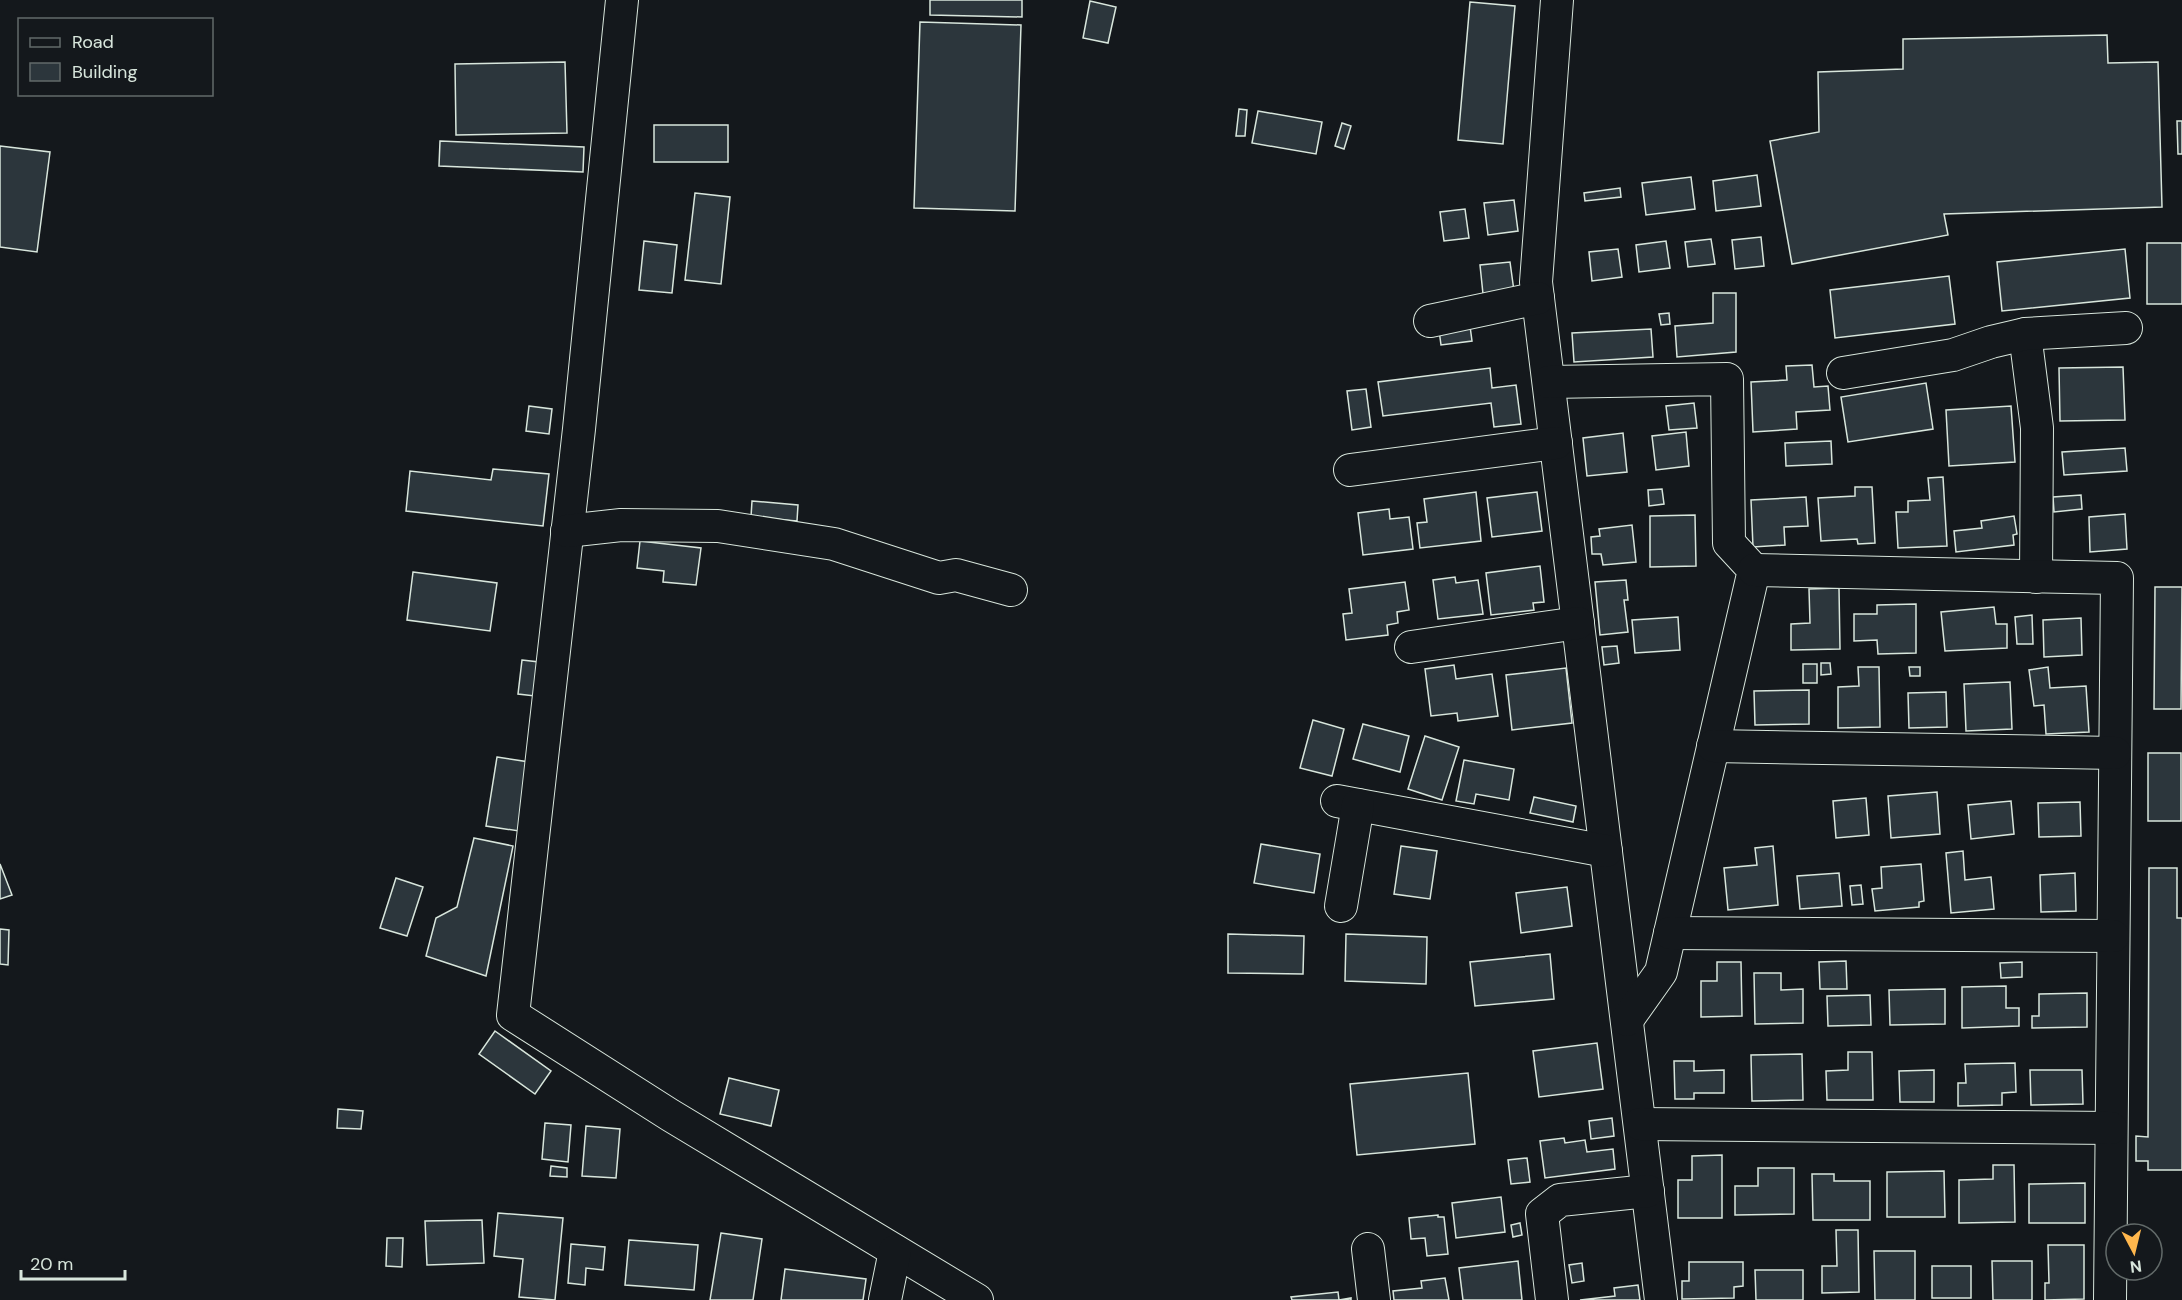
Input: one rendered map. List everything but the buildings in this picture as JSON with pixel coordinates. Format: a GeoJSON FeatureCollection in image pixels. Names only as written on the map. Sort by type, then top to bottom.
{"type":"FeatureCollection","features":[{"type":"Feature","properties":{"kind":"street"},"geometry":{"type":"LineString","coordinates":[[622,0],[567,531],[513,1015],[670,1115],[977,1300]]}},
{"type":"Feature","properties":{"kind":"street"},"geometry":{"type":"LineString","coordinates":[[1557,0],[1536,282],[1661,1300]]}},
{"type":"Feature","properties":{"kind":"street"},"geometry":{"type":"LineString","coordinates":[[1430,321],[1538,298]]}},
{"type":"Feature","properties":{"kind":"street"},"geometry":{"type":"LineString","coordinates":[[1843,373],[1953,355],[1991,342],[2025,334],[2126,328]]}},
{"type":"Feature","properties":{"kind":"street"},"geometry":{"type":"LineString","coordinates":[[2025,334],[2037,428],[2036,577]]}},
{"type":"Feature","properties":{"kind":"street"},"geometry":{"type":"LineString","coordinates":[[1549,382],[1727,379],[1729,543],[1754,570],[2117,578],[2110,1300]]}},
{"type":"Feature","properties":{"kind":"street"},"geometry":{"type":"LineString","coordinates":[[1350,470],[1556,443]]}},
{"type":"Feature","properties":{"kind":"street"},"geometry":{"type":"LineString","coordinates":[[567,531],[621,525],[718,526],[834,544],[939,578],[956,575],[1011,590]]}},
{"type":"Feature","properties":{"kind":"street"},"geometry":{"type":"LineString","coordinates":[[1627,1020],[1660,972],[1754,570]]}},
{"type":"Feature","properties":{"kind":"street"},"geometry":{"type":"LineString","coordinates":[[1412,647],[1578,623]]}},
{"type":"Feature","properties":{"kind":"street"},"geometry":{"type":"LineString","coordinates":[[1713,746],[2115,753]]}},
{"type":"Feature","properties":{"kind":"street"},"geometry":{"type":"LineString","coordinates":[[1341,906],[1347,803],[1606,851]]}},
{"type":"Feature","properties":{"kind":"street"},"geometry":{"type":"LineString","coordinates":[[1670,933],[2113,936]]}},
{"type":"Feature","properties":{"kind":"street"},"geometry":{"type":"LineString","coordinates":[[1640,1124],[2111,1128]]}},
{"type":"Feature","properties":{"kind":"street"},"geometry":{"type":"LineString","coordinates":[[1552,1300],[1542,1214],[1560,1200],[1648,1191]]}},
{"type":"Feature","properties":{"kind":"street"},"geometry":{"type":"LineString","coordinates":[[1368,1249],[1374,1300]]}},
{"type":"Feature","properties":{"kind":"street"},"geometry":{"type":"LineString","coordinates":[[885,1300],[895,1251]]}}]}
